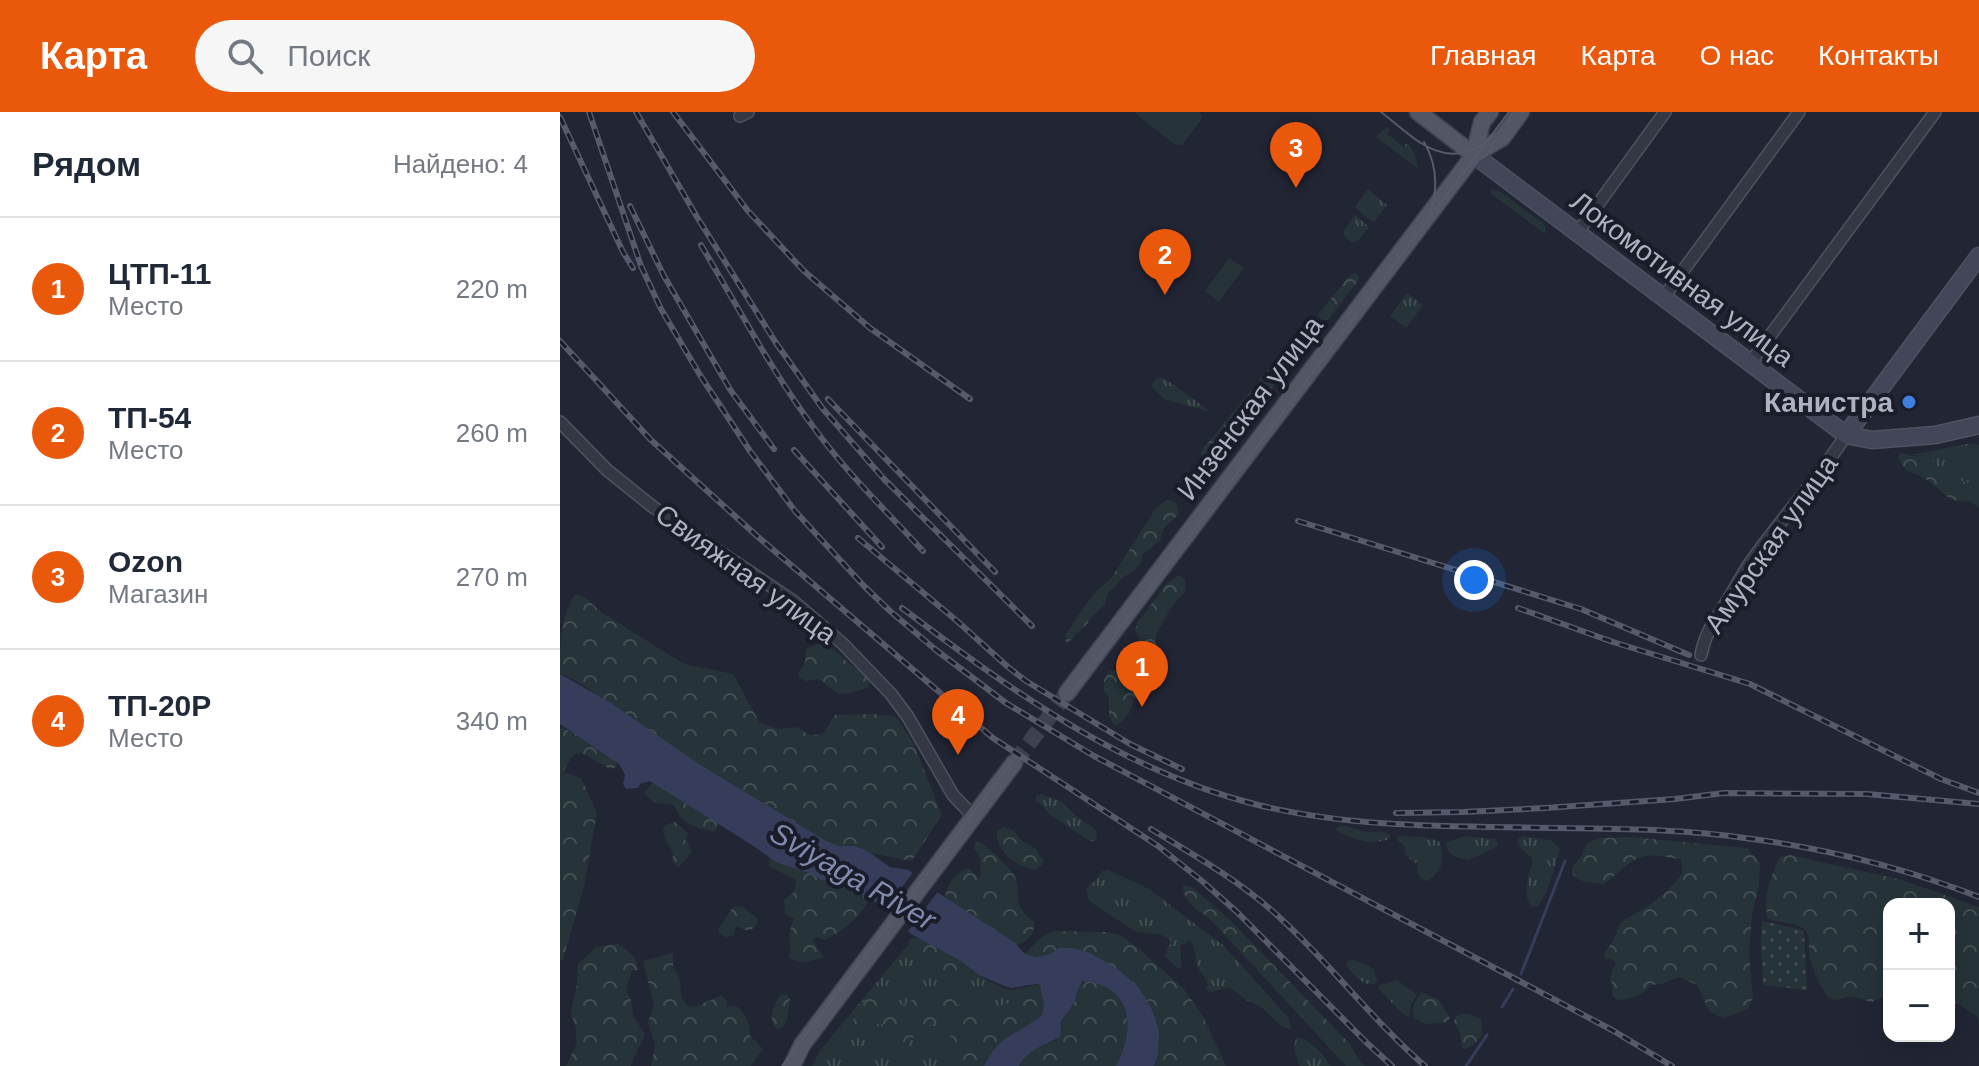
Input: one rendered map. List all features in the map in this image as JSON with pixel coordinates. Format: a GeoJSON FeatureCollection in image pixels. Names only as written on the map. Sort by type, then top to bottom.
{"type":"FeatureCollection","features":[{"type":"Feature","properties":{"kind":"main road","name":"Локомотивная улица"},"geometry":{"type":"LineString","coordinates":[[1418,112],[1846,435]]}},
{"type":"Feature","properties":{"kind":"main road","name":"Инзенская улица"},"geometry":{"type":"LineString","coordinates":[[1474,155],[1482,122],[1490,112]]}},
{"type":"Feature","properties":{"kind":"main road","name":"Инзенская улица"},"geometry":{"type":"LineString","coordinates":[[1067,693],[1474,155],[1502,138],[1521,112]]}},
{"type":"Feature","properties":{"kind":"main road"},"geometry":{"type":"LineString","coordinates":[[1979,256],[1846,435],[1872,440],[1935,435],[1979,425]]}},
{"type":"Feature","properties":{"kind":"main road"},"geometry":{"type":"LineString","coordinates":[[792,1066],[802,1045],[1014,763]]}},
{"type":"Feature","properties":{"kind":"main road"},"geometry":{"type":"LineString","coordinates":[[778,1066],[802,1045]]}},
{"type":"Feature","properties":{"kind":"street"},"geometry":{"type":"LineString","coordinates":[[1577,233],[1665,112]]}},
{"type":"Feature","properties":{"kind":"street"},"geometry":{"type":"LineString","coordinates":[[1663,298],[1799,112]]}},
{"type":"Feature","properties":{"kind":"street"},"geometry":{"type":"LineString","coordinates":[[1750,363],[1935,112]]}},
{"type":"Feature","properties":{"kind":"street","name":"Свияжная улица"},"geometry":{"type":"LineString","coordinates":[[560,422],[607,470],[653,507],[793,601],[843,644],[891,694],[908,717],[953,795],[973,816]]}},
{"type":"Feature","properties":{"kind":"street","name":"Амурская улица"},"geometry":{"type":"LineString","coordinates":[[1701,655],[1711,624],[1749,565],[1829,462],[1846,435]]}},
{"type":"Feature","properties":{"kind":"green space"},"geometry":{"type":"Polygon","coordinates":[[[1136,112],[1199,112],[1203,117],[1182,145],[1175,145],[1136,112]]]}},
{"type":"Feature","properties":{"kind":"green space"},"geometry":{"type":"Polygon","coordinates":[[[1387,127],[1390,130],[1387,134],[1403,147],[1407,143],[1415,155],[1418,169],[1376,137],[1387,127]]]}},
{"type":"Feature","properties":{"kind":"green space"},"geometry":{"type":"Polygon","coordinates":[[[1368,189],[1387,205],[1374,222],[1355,207],[1368,189]]]}},
{"type":"Feature","properties":{"kind":"green space"},"geometry":{"type":"Polygon","coordinates":[[[1492,189],[1544,224],[1545,234],[1490,193],[1492,189]]]}},
{"type":"Feature","properties":{"kind":"green space"},"geometry":{"type":"Polygon","coordinates":[[[1355,215],[1368,229],[1353,243],[1343,232],[1355,215]]]}},
{"type":"Feature","properties":{"kind":"green space"},"geometry":{"type":"Polygon","coordinates":[[[1229,258],[1244,268],[1219,302],[1205,291],[1229,258]]]}},
{"type":"Feature","properties":{"kind":"green space"},"geometry":{"type":"Polygon","coordinates":[[[1355,273],[1359,276],[1358,281],[1328,320],[1322,320],[1319,313],[1355,273]]]}},
{"type":"Feature","properties":{"kind":"green space"},"geometry":{"type":"Polygon","coordinates":[[[1407,293],[1423,305],[1406,328],[1390,316],[1407,293]]]}},
{"type":"Feature","properties":{"kind":"green space"},"geometry":{"type":"Polygon","coordinates":[[[1303,332],[1308,339],[1306,344],[1216,460],[1204,463],[1202,450],[1296,336],[1303,332]]]}},
{"type":"Feature","properties":{"kind":"green space"},"geometry":{"type":"Polygon","coordinates":[[[1158,377],[1167,380],[1211,412],[1164,399],[1151,386],[1158,377]]]}},
{"type":"Feature","properties":{"kind":"green space"},"geometry":{"type":"Polygon","coordinates":[[[1972,443],[1979,445],[1979,508],[1971,502],[1973,484],[1944,474],[1928,456],[1911,455],[1972,443]]]}},
{"type":"Feature","properties":{"kind":"green space"},"geometry":{"type":"Polygon","coordinates":[[[1902,453],[1928,456],[1944,474],[1973,484],[1972,501],[1952,499],[1927,480],[1907,471],[1898,457],[1902,453]]]}},
{"type":"Feature","properties":{"kind":"green space"},"geometry":{"type":"Polygon","coordinates":[[[1166,500],[1176,504],[1179,514],[1163,529],[1160,540],[1143,554],[1136,569],[1108,593],[1104,606],[1066,643],[1065,635],[1080,613],[1110,580],[1156,508],[1166,500]]]}},
{"type":"Feature","properties":{"kind":"green space"},"geometry":{"type":"Polygon","coordinates":[[[1179,575],[1184,578],[1185,592],[1172,606],[1156,635],[1159,659],[1150,665],[1146,689],[1139,688],[1129,713],[1120,724],[1114,725],[1109,716],[1109,697],[1104,691],[1104,680],[1110,670],[1116,671],[1122,683],[1127,680],[1138,648],[1137,623],[1168,582],[1179,575]]]}},
{"type":"Feature","properties":{"kind":"green space"},"geometry":{"type":"Polygon","coordinates":[[[576,594],[684,664],[733,674],[760,723],[778,729],[796,727],[810,735],[823,734],[835,715],[895,716],[913,742],[942,815],[912,861],[828,845],[673,750],[580,683],[560,673],[564,620],[576,594]]]}},
{"type":"Feature","properties":{"kind":"green space"},"geometry":{"type":"Polygon","coordinates":[[[821,643],[829,646],[868,679],[870,683],[867,688],[839,694],[818,679],[806,681],[800,678],[798,674],[805,663],[806,649],[821,643]]]}},
{"type":"Feature","properties":{"kind":"green space"},"geometry":{"type":"Polygon","coordinates":[[[560,727],[616,756],[617,767],[610,769],[582,753],[573,755],[563,772],[581,778],[597,813],[584,887],[560,961],[560,727]]]}},
{"type":"Feature","properties":{"kind":"green space"},"geometry":{"type":"Polygon","coordinates":[[[654,781],[699,812],[716,818],[718,826],[714,832],[681,818],[674,805],[655,803],[644,793],[654,781]]]}},
{"type":"Feature","properties":{"kind":"green space"},"geometry":{"type":"Polygon","coordinates":[[[1041,794],[1062,802],[1092,827],[1096,831],[1097,841],[1090,841],[1050,815],[1035,801],[1041,794]]]}},
{"type":"Feature","properties":{"kind":"green space"},"geometry":{"type":"Polygon","coordinates":[[[675,822],[688,833],[685,840],[690,844],[691,853],[678,868],[672,861],[673,854],[663,831],[668,824],[675,822]]]}},
{"type":"Feature","properties":{"kind":"green space"},"geometry":{"type":"Polygon","coordinates":[[[1347,826],[1365,832],[1389,834],[1390,839],[1376,842],[1362,840],[1335,830],[1347,826]]]}},
{"type":"Feature","properties":{"kind":"green space"},"geometry":{"type":"Polygon","coordinates":[[[1004,827],[1013,830],[1022,841],[1036,849],[1043,860],[1042,865],[1036,870],[1029,869],[1003,852],[997,831],[1004,827]]]}},
{"type":"Feature","properties":{"kind":"green space"},"geometry":{"type":"Polygon","coordinates":[[[1399,836],[1439,841],[1441,864],[1436,874],[1426,881],[1419,876],[1417,864],[1406,856],[1404,845],[1397,840],[1399,836]]]}},
{"type":"Feature","properties":{"kind":"green space"},"geometry":{"type":"Polygon","coordinates":[[[1465,836],[1495,839],[1498,843],[1495,848],[1469,860],[1453,856],[1447,842],[1465,836]]]}},
{"type":"Feature","properties":{"kind":"green space"},"geometry":{"type":"Polygon","coordinates":[[[1523,836],[1550,840],[1560,848],[1548,887],[1537,907],[1531,906],[1527,896],[1533,862],[1518,844],[1517,840],[1523,836]]]}},
{"type":"Feature","properties":{"kind":"green space"},"geometry":{"type":"Polygon","coordinates":[[[1630,837],[1747,848],[1760,863],[1749,952],[1753,997],[1748,1009],[1723,1018],[1709,1011],[1697,985],[1679,977],[1651,985],[1632,998],[1617,1000],[1612,995],[1610,977],[1616,963],[1605,958],[1604,953],[1621,922],[1667,891],[1683,873],[1681,860],[1655,855],[1638,858],[1604,884],[1582,881],[1572,874],[1572,867],[1587,843],[1599,838],[1630,837]]]}},
{"type":"Feature","properties":{"kind":"green space"},"geometry":{"type":"Polygon","coordinates":[[[979,841],[1013,873],[1018,901],[1034,922],[1032,934],[1019,944],[1015,945],[945,898],[947,889],[959,872],[968,868],[981,877],[980,857],[974,848],[979,841]]]}},
{"type":"Feature","properties":{"kind":"green space"},"geometry":{"type":"Polygon","coordinates":[[[770,854],[873,893],[847,926],[825,940],[816,937],[812,940],[824,957],[802,962],[789,958],[790,930],[794,919],[785,914],[784,900],[794,892],[796,880],[769,866],[770,854]]]}},
{"type":"Feature","properties":{"kind":"green space"},"geometry":{"type":"Polygon","coordinates":[[[1790,855],[1902,880],[1953,898],[1883,898],[1883,996],[1872,1002],[1851,997],[1835,1000],[1827,996],[1818,980],[1804,929],[1768,918],[1767,895],[1780,857],[1790,855]]]}},
{"type":"Feature","properties":{"kind":"green space"},"geometry":{"type":"Polygon","coordinates":[[[1108,870],[1149,889],[1223,945],[1287,1016],[1292,1029],[1282,1027],[1261,1007],[1230,987],[1210,992],[1205,989],[1208,985],[1198,967],[1190,940],[1180,946],[1182,967],[1178,969],[1165,956],[1170,939],[1136,932],[1089,901],[1086,888],[1102,871],[1108,870]]]}},
{"type":"Feature","properties":{"kind":"green space"},"geometry":{"type":"Polygon","coordinates":[[[1183,885],[1192,887],[1230,920],[1349,1043],[1365,1066],[1346,1066],[1211,920],[1188,902],[1183,885]]]}},
{"type":"Feature","properties":{"kind":"green space"},"geometry":{"type":"Polygon","coordinates":[[[1955,899],[1979,907],[1979,1022],[1977,1017],[1957,1003],[1955,899]]]}},
{"type":"Feature","properties":{"kind":"green space"},"geometry":{"type":"Polygon","coordinates":[[[742,906],[757,918],[758,923],[751,930],[737,926],[733,936],[725,937],[718,929],[733,907],[742,906]]]}},
{"type":"Feature","properties":{"kind":"green space"},"geometry":{"type":"Polygon","coordinates":[[[1762,921],[1804,930],[1807,990],[1763,985],[1762,921]]]}},
{"type":"Feature","properties":{"kind":"green space"},"geometry":{"type":"Polygon","coordinates":[[[1054,931],[1108,932],[1120,935],[1139,949],[1183,988],[1203,1016],[1226,1066],[1154,1066],[1158,1034],[1139,987],[1050,954],[1036,957],[1025,954],[1041,937],[1054,931]]]}},
{"type":"Feature","properties":{"kind":"green space"},"geometry":{"type":"Polygon","coordinates":[[[913,938],[922,939],[978,968],[979,977],[974,981],[951,974],[916,957],[908,945],[913,938]]]}},
{"type":"Feature","properties":{"kind":"green space"},"geometry":{"type":"Polygon","coordinates":[[[912,940],[1003,988],[1012,990],[1036,985],[1040,989],[982,1066],[812,1066],[821,1049],[912,940]]]}},
{"type":"Feature","properties":{"kind":"green space"},"geometry":{"type":"Polygon","coordinates":[[[618,944],[632,955],[638,966],[638,971],[632,970],[626,989],[633,1016],[645,1034],[631,1066],[566,1066],[576,1045],[576,1028],[571,1013],[578,964],[596,947],[618,944]]]}},
{"type":"Feature","properties":{"kind":"green space"},"geometry":{"type":"Polygon","coordinates":[[[673,953],[673,967],[680,979],[681,996],[688,1007],[722,995],[727,1001],[726,1007],[736,1006],[745,1016],[750,1036],[763,1049],[751,1066],[651,1066],[655,1045],[648,1022],[654,1005],[643,961],[673,953]]]}},
{"type":"Feature","properties":{"kind":"green space"},"geometry":{"type":"Polygon","coordinates":[[[1353,960],[1374,970],[1375,984],[1362,982],[1352,972],[1346,965],[1353,960]]]}},
{"type":"Feature","properties":{"kind":"green space"},"geometry":{"type":"Polygon","coordinates":[[[1398,980],[1417,994],[1409,1017],[1379,989],[1379,985],[1398,980]]]}},
{"type":"Feature","properties":{"kind":"green space"},"geometry":{"type":"Polygon","coordinates":[[[1082,981],[1112,990],[1126,1010],[1126,1037],[1116,1066],[1019,1066],[1035,1050],[1056,1040],[1082,981]]]}},
{"type":"Feature","properties":{"kind":"green space"},"geometry":{"type":"Polygon","coordinates":[[[1033,985],[1040,986],[1042,990],[1046,1013],[991,1066],[946,1066],[943,1054],[945,1043],[969,1016],[982,1008],[1014,1001],[1033,985]]]}},
{"type":"Feature","properties":{"kind":"green space"},"geometry":{"type":"Polygon","coordinates":[[[952,990],[961,992],[963,999],[960,1004],[929,1026],[921,1027],[906,1047],[894,1042],[881,1023],[868,1031],[855,1028],[853,1019],[857,1010],[871,997],[884,1009],[915,999],[937,999],[952,990]]]}},
{"type":"Feature","properties":{"kind":"green space"},"geometry":{"type":"Polygon","coordinates":[[[1422,992],[1439,1000],[1450,1018],[1447,1022],[1425,1024],[1414,1018],[1414,1004],[1422,992]]]}},
{"type":"Feature","properties":{"kind":"green space"},"geometry":{"type":"Polygon","coordinates":[[[782,995],[790,999],[787,1017],[785,1025],[776,1028],[772,1013],[782,995]]]}},
{"type":"Feature","properties":{"kind":"green space"},"geometry":{"type":"Polygon","coordinates":[[[1463,1014],[1480,1019],[1482,1024],[1482,1033],[1477,1041],[1465,1049],[1454,1021],[1456,1016],[1463,1014]]]}},
{"type":"Feature","properties":{"kind":"green space"},"geometry":{"type":"Polygon","coordinates":[[[1297,1037],[1316,1048],[1331,1066],[1300,1066],[1295,1048],[1297,1037]]]}},
{"type":"Feature","properties":{"kind":"water","name":"Sviyaga River"},"geometry":{"type":"Polygon","coordinates":[[[560,674],[611,703],[699,764],[826,841],[866,850],[890,867],[909,870],[1014,942],[1025,954],[1036,957],[1059,948],[1073,948],[1090,953],[1116,968],[1139,987],[1152,1010],[1159,1030],[1154,1066],[1116,1066],[1126,1037],[1126,1011],[1112,991],[1099,984],[1082,981],[1074,1003],[1062,1021],[1060,1037],[1032,1052],[1019,1066],[984,1066],[1003,1040],[1042,1015],[1044,1005],[1040,985],[1012,988],[979,975],[961,961],[911,934],[881,905],[835,881],[822,880],[776,862],[650,781],[640,784],[638,788],[626,789],[623,784],[625,775],[619,764],[560,724],[560,674]]]}},
{"type":"Feature","properties":{"kind":"pier"},"geometry":{"type":"Polygon","coordinates":[[[915,870],[940,889],[905,935],[883,912],[915,870]]]}},
{"type":"Feature","properties":{"kind":"waterway"},"geometry":{"type":"LineString","coordinates":[[1521,974],[1565,861]]}},
{"type":"Feature","properties":{"kind":"waterway"},"geometry":{"type":"LineString","coordinates":[[1502,1007],[1513,989]]}},
{"type":"Feature","properties":{"kind":"waterway"},"geometry":{"type":"LineString","coordinates":[[1466,1066],[1487,1035]]}},
{"type":"Feature","properties":{"kind":"tunnel"},"geometry":{"type":"LineString","coordinates":[[1014,763],[1067,693]]}},
{"type":"Feature","properties":{"kind":"tram line"},"geometry":{"type":"LineString","coordinates":[[1381,112],[1416,140],[1440,152],[1467,152],[1482,145]]}},
{"type":"Feature","properties":{"kind":"tram line"},"geometry":{"type":"LineString","coordinates":[[1070,695],[1509,112]]}},
{"type":"Feature","properties":{"kind":"tram line"},"geometry":{"type":"LineString","coordinates":[[1424,142],[1435,176],[1431,211]]}},
{"type":"Feature","properties":{"kind":"tram line"},"geometry":{"type":"LineString","coordinates":[[782,1066],[1012,761]]}},
{"type":"Feature","properties":{"kind":"railway"},"geometry":{"type":"LineString","coordinates":[[589,112],[641,266],[661,309],[700,375],[750,451],[795,511],[890,611],[1006,703],[1094,756],[1612,1030],[1672,1066]]}},
{"type":"Feature","properties":{"kind":"railway"},"geometry":{"type":"LineString","coordinates":[[636,112],[776,343],[823,409],[884,479],[1032,626]]}},
{"type":"Feature","properties":{"kind":"railway"},"geometry":{"type":"LineString","coordinates":[[673,112],[748,211],[804,271],[870,328],[970,399]]}},
{"type":"Feature","properties":{"kind":"railway"},"geometry":{"type":"LineString","coordinates":[[560,117],[633,268]]}},
{"type":"Feature","properties":{"kind":"railway"},"geometry":{"type":"LineString","coordinates":[[630,206],[664,276],[731,391],[774,449]]}},
{"type":"Feature","properties":{"kind":"railway"},"geometry":{"type":"LineString","coordinates":[[701,245],[801,410],[842,463],[923,551]]}},
{"type":"Feature","properties":{"kind":"railway"},"geometry":{"type":"LineString","coordinates":[[560,341],[651,440],[757,536],[993,738],[1158,846],[1202,881],[1392,1066]]}},
{"type":"Feature","properties":{"kind":"railway"},"geometry":{"type":"LineString","coordinates":[[828,399],[995,572]]}},
{"type":"Feature","properties":{"kind":"railway"},"geometry":{"type":"LineString","coordinates":[[794,450],[882,547]]}},
{"type":"Feature","properties":{"kind":"railway"},"geometry":{"type":"LineString","coordinates":[[1298,521],[1581,609],[1689,655]]}},
{"type":"Feature","properties":{"kind":"railway"},"geometry":{"type":"LineString","coordinates":[[858,538],[1026,681],[1130,744],[1182,769]]}},
{"type":"Feature","properties":{"kind":"railway"},"geometry":{"type":"LineString","coordinates":[[902,608],[1027,698],[1115,750],[1160,772],[1258,805],[1332,818],[1408,825],[1629,829],[1722,835],[1864,860],[1979,897]]}},
{"type":"Feature","properties":{"kind":"railway"},"geometry":{"type":"LineString","coordinates":[[1518,608],[1613,642],[1750,684],[1941,779],[1979,793]]}},
{"type":"Feature","properties":{"kind":"railway"},"geometry":{"type":"LineString","coordinates":[[1396,813],[1545,808],[1724,793],[1867,794],[1979,804]]}},
{"type":"Feature","properties":{"kind":"railway"},"geometry":{"type":"LineString","coordinates":[[1151,829],[1263,903],[1425,1066]]}},
{"type":"Feature","properties":{"kind":"place","name":"Ozon"},"geometry":{"type":"Point","coordinates":[1296,188]}},
{"type":"Feature","properties":{"kind":"place","name":"ТП-54"},"geometry":{"type":"Point","coordinates":[1165,295]}},
{"type":"Feature","properties":{"kind":"place","name":"Канистра"},"geometry":{"type":"Point","coordinates":[1909,402]}},
{"type":"Feature","properties":{"kind":"place","name":"ЦТП-11"},"geometry":{"type":"Point","coordinates":[1142,707]}},
{"type":"Feature","properties":{"kind":"place","name":"ТП-20Р"},"geometry":{"type":"Point","coordinates":[958,755]}}]}
